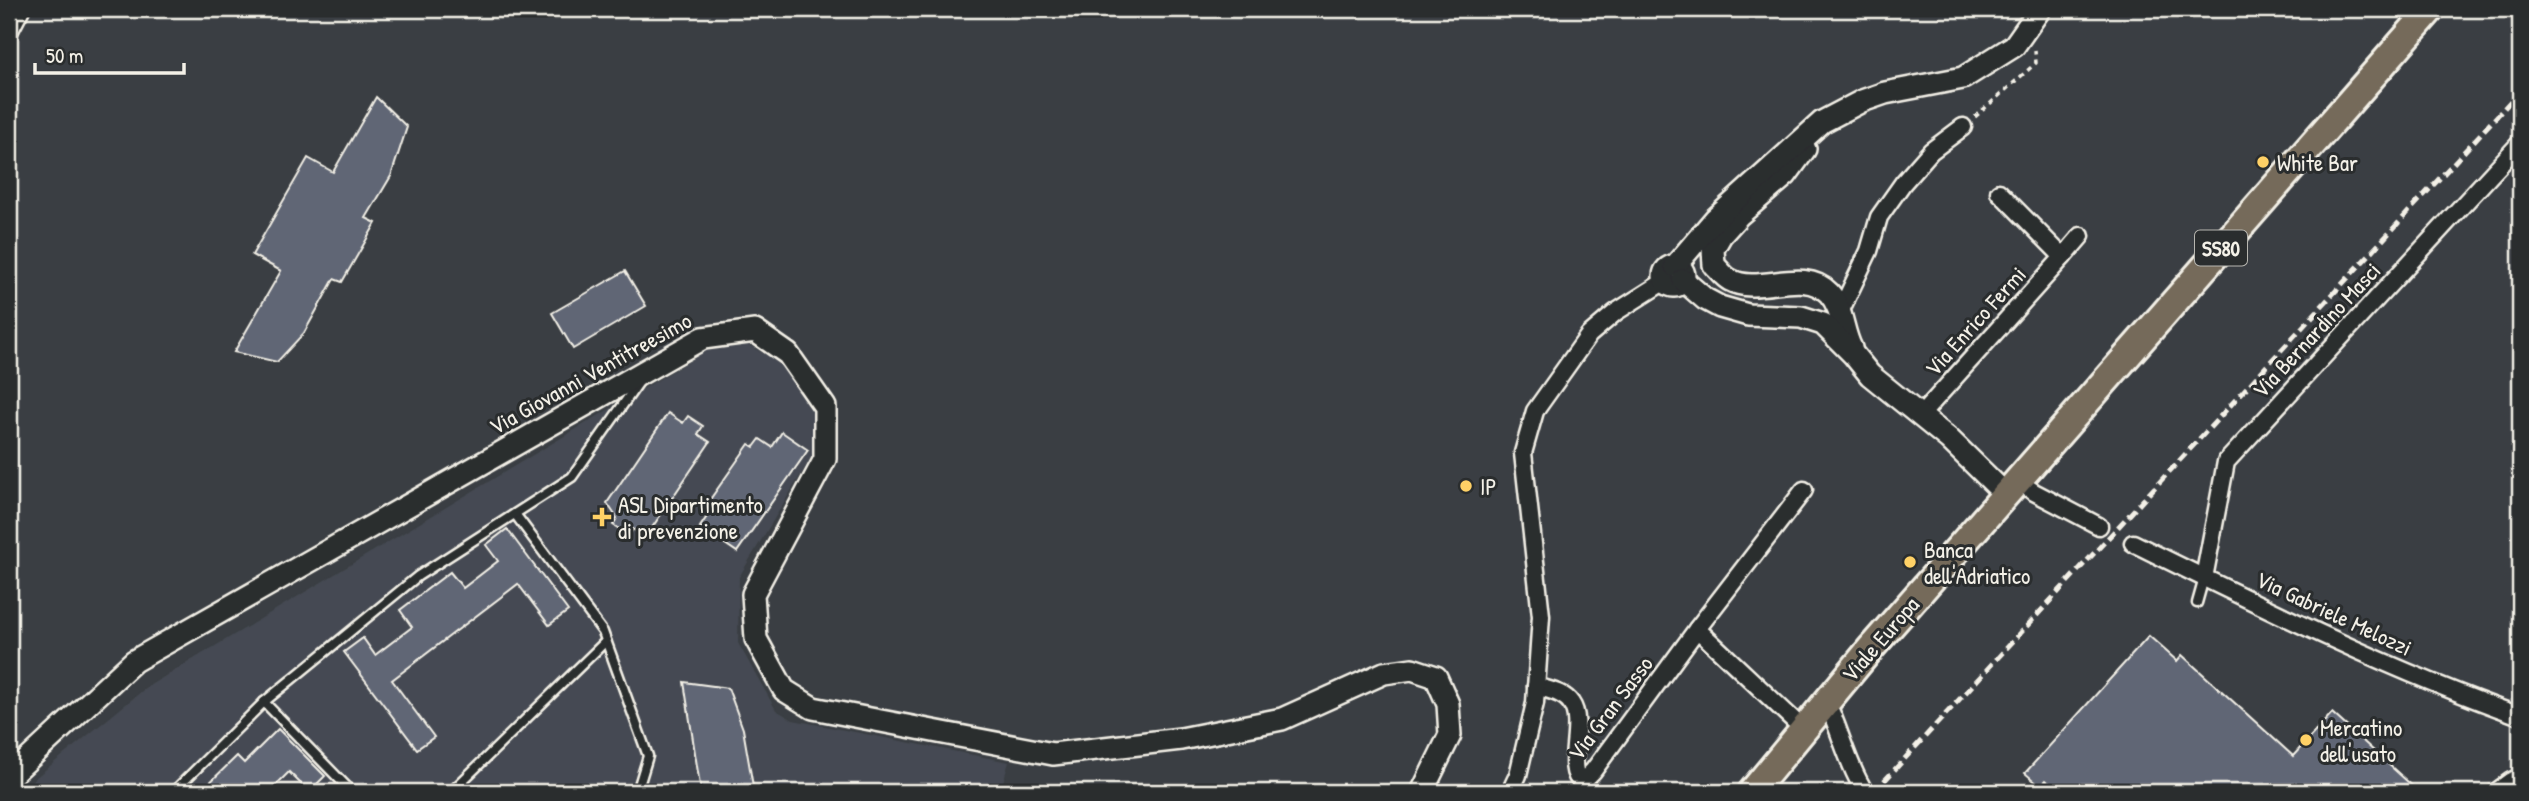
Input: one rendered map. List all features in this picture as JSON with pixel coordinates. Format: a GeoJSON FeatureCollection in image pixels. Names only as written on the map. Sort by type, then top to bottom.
{"type":"FeatureCollection","features":[{"type":"Feature","properties":{"kind":"main road","name":"SS80"},"geometry":{"type":"LineString","coordinates":[[2012,488],[2431,9]]}},
{"type":"Feature","properties":{"kind":"main road","name":"Viale Europa"},"geometry":{"type":"LineString","coordinates":[[1752,792],[1826,701],[2012,488]]}},
{"type":"Feature","properties":{"kind":"street"},"geometry":{"type":"LineString","coordinates":[[9,32],[22,9]]}},
{"type":"Feature","properties":{"kind":"street"},"geometry":{"type":"LineString","coordinates":[[1510,792],[1518,775],[1535,703],[1541,616],[1523,453],[1535,411],[1589,335],[1616,312],[1674,276],[1715,219],[1822,122],[1849,106],[1885,93],[1963,78],[2014,46],[2036,15]]}},
{"type":"Feature","properties":{"kind":"street"},"geometry":{"type":"LineString","coordinates":[[1822,122],[1786,175],[1739,215],[1721,235],[1713,249],[1714,265],[1732,282],[1779,284],[1800,280],[1818,285],[1830,294],[1840,312],[1844,335],[1853,354]]}},
{"type":"Feature","properties":{"kind":"street"},"geometry":{"type":"LineString","coordinates":[[1840,312],[1869,250],[1879,217],[1903,183],[1931,151],[1964,127]]}},
{"type":"Feature","properties":{"kind":"street","name":"Via Bernardino Masci"},"geometry":{"type":"LineString","coordinates":[[2204,578],[2225,462],[2520,143]]}},
{"type":"Feature","properties":{"kind":"street"},"geometry":{"type":"LineString","coordinates":[[1999,192],[2063,257]]}},
{"type":"Feature","properties":{"kind":"street","name":"Via Enrico Fermi"},"geometry":{"type":"LineString","coordinates":[[1920,416],[2081,236]]}},
{"type":"Feature","properties":{"kind":"street"},"geometry":{"type":"LineString","coordinates":[[1674,276],[1704,299],[1720,307],[1748,314],[1801,317],[1823,324],[1870,375],[2012,488],[2034,492],[2099,526]]}},
{"type":"Feature","properties":{"kind":"street","name":"Via Giovanni Ventitreesimo"},"geometry":{"type":"LineString","coordinates":[[9,777],[134,661],[703,338],[755,331],[788,355],[825,407],[825,459],[753,594],[756,639],[784,690],[813,708],[1054,754],[1181,739],[1282,719],[1384,673],[1412,669],[1436,677],[1448,704],[1450,735],[1422,792]]}},
{"type":"Feature","properties":{"kind":"street","name":"Via Gran Sasso"},"geometry":{"type":"LineString","coordinates":[[1536,686],[1560,694],[1571,703],[1577,723],[1574,770],[1576,779],[1582,782],[1804,490]]}},
{"type":"Feature","properties":{"kind":"street","name":"Via Gabriele Melozzi"},"geometry":{"type":"LineString","coordinates":[[2133,542],[2204,578],[2448,690],[2520,716]]}},
{"type":"Feature","properties":{"kind":"street"},"geometry":{"type":"LineString","coordinates":[[1697,629],[1803,729]]}},
{"type":"Feature","properties":{"kind":"street"},"geometry":{"type":"LineString","coordinates":[[1826,701],[1850,766],[1862,787]]}},
{"type":"Feature","properties":{"kind":"street"},"geometry":{"type":"LineString","coordinates":[[2496,792],[2520,777]]}},
{"type":"Feature","properties":{"kind":"lane"},"geometry":{"type":"LineString","coordinates":[[173,792],[264,702],[418,576],[572,477],[649,368]]}},
{"type":"Feature","properties":{"kind":"lane"},"geometry":{"type":"LineString","coordinates":[[515,514],[603,632],[648,756],[637,792]]}},
{"type":"Feature","properties":{"kind":"lane"},"geometry":{"type":"LineString","coordinates":[[2197,603],[2204,578]]}},
{"type":"Feature","properties":{"kind":"lane"},"geometry":{"type":"LineString","coordinates":[[451,792],[606,641]]}},
{"type":"Feature","properties":{"kind":"lane"},"geometry":{"type":"LineString","coordinates":[[264,702],[352,792]]}},
{"type":"Feature","properties":{"kind":"path"},"geometry":{"type":"LineString","coordinates":[[1964,127],[2036,63],[2036,15]]}},
{"type":"Feature","properties":{"kind":"shaded area","name":"ASL Dipartimento di prevenzione"},"geometry":{"type":"Polygon","coordinates":[[[745,343],[777,361],[815,408],[812,456],[739,577],[738,643],[776,710],[793,720],[1009,762],[1000,792],[18,792],[147,687],[706,351],[745,343]]]}},
{"type":"Feature","properties":{"kind":"building"},"geometry":{"type":"Polygon","coordinates":[[[376,97],[407,127],[391,176],[366,218],[376,223],[342,282],[334,279],[304,333],[277,362],[234,352],[281,271],[252,255],[308,158],[333,172],[376,97]]]}},
{"type":"Feature","properties":{"kind":"building"},"geometry":{"type":"Polygon","coordinates":[[[625,271],[646,306],[573,349],[552,313],[625,271]]]}},
{"type":"Feature","properties":{"kind":"building"},"geometry":{"type":"Polygon","coordinates":[[[668,413],[683,423],[688,416],[703,426],[698,434],[710,442],[645,538],[633,529],[629,535],[613,525],[617,518],[607,503],[668,413]]]}},
{"type":"Feature","properties":{"kind":"building"},"geometry":{"type":"Polygon","coordinates":[[[782,432],[808,450],[737,552],[700,527],[710,512],[704,508],[749,444],[754,447],[760,439],[772,447],[782,432]]]}},
{"type":"Feature","properties":{"kind":"building"},"geometry":{"type":"Polygon","coordinates":[[[507,529],[568,611],[549,625],[518,584],[392,680],[434,737],[417,749],[344,652],[363,638],[375,655],[412,627],[400,610],[450,572],[463,588],[498,561],[486,545],[507,529]]]}},
{"type":"Feature","properties":{"kind":"building"},"geometry":{"type":"Polygon","coordinates":[[[2149,636],[2177,661],[2182,655],[2293,756],[2332,713],[2419,792],[2060,792],[2046,780],[2040,786],[2025,773],[2149,636]]]}},
{"type":"Feature","properties":{"kind":"building"},"geometry":{"type":"Polygon","coordinates":[[[684,682],[728,688],[743,729],[754,792],[701,792],[684,682]]]}},
{"type":"Feature","properties":{"kind":"building"},"geometry":{"type":"Polygon","coordinates":[[[278,729],[325,776],[309,792],[289,772],[269,792],[200,792],[237,756],[244,763],[278,729]]]}},
{"type":"Feature","properties":{"kind":"railway"},"geometry":{"type":"LineString","coordinates":[[1874,792],[2520,91]]}},
{"type":"Feature","properties":{"kind":"place","name":"White Bar"},"geometry":{"type":"Point","coordinates":[2263,162]}},
{"type":"Feature","properties":{"kind":"place","name":"IP"},"geometry":{"type":"Point","coordinates":[1466,486]}},
{"type":"Feature","properties":{"kind":"place","name":"ASL Dipartimento di prevenzione"},"geometry":{"type":"Point","coordinates":[602,517]}},
{"type":"Feature","properties":{"kind":"place","name":"Banca dell'Adriatico"},"geometry":{"type":"Point","coordinates":[1910,562]}},
{"type":"Feature","properties":{"kind":"place","name":"Mercatino dell'usato"},"geometry":{"type":"Point","coordinates":[2306,740]}}]}
